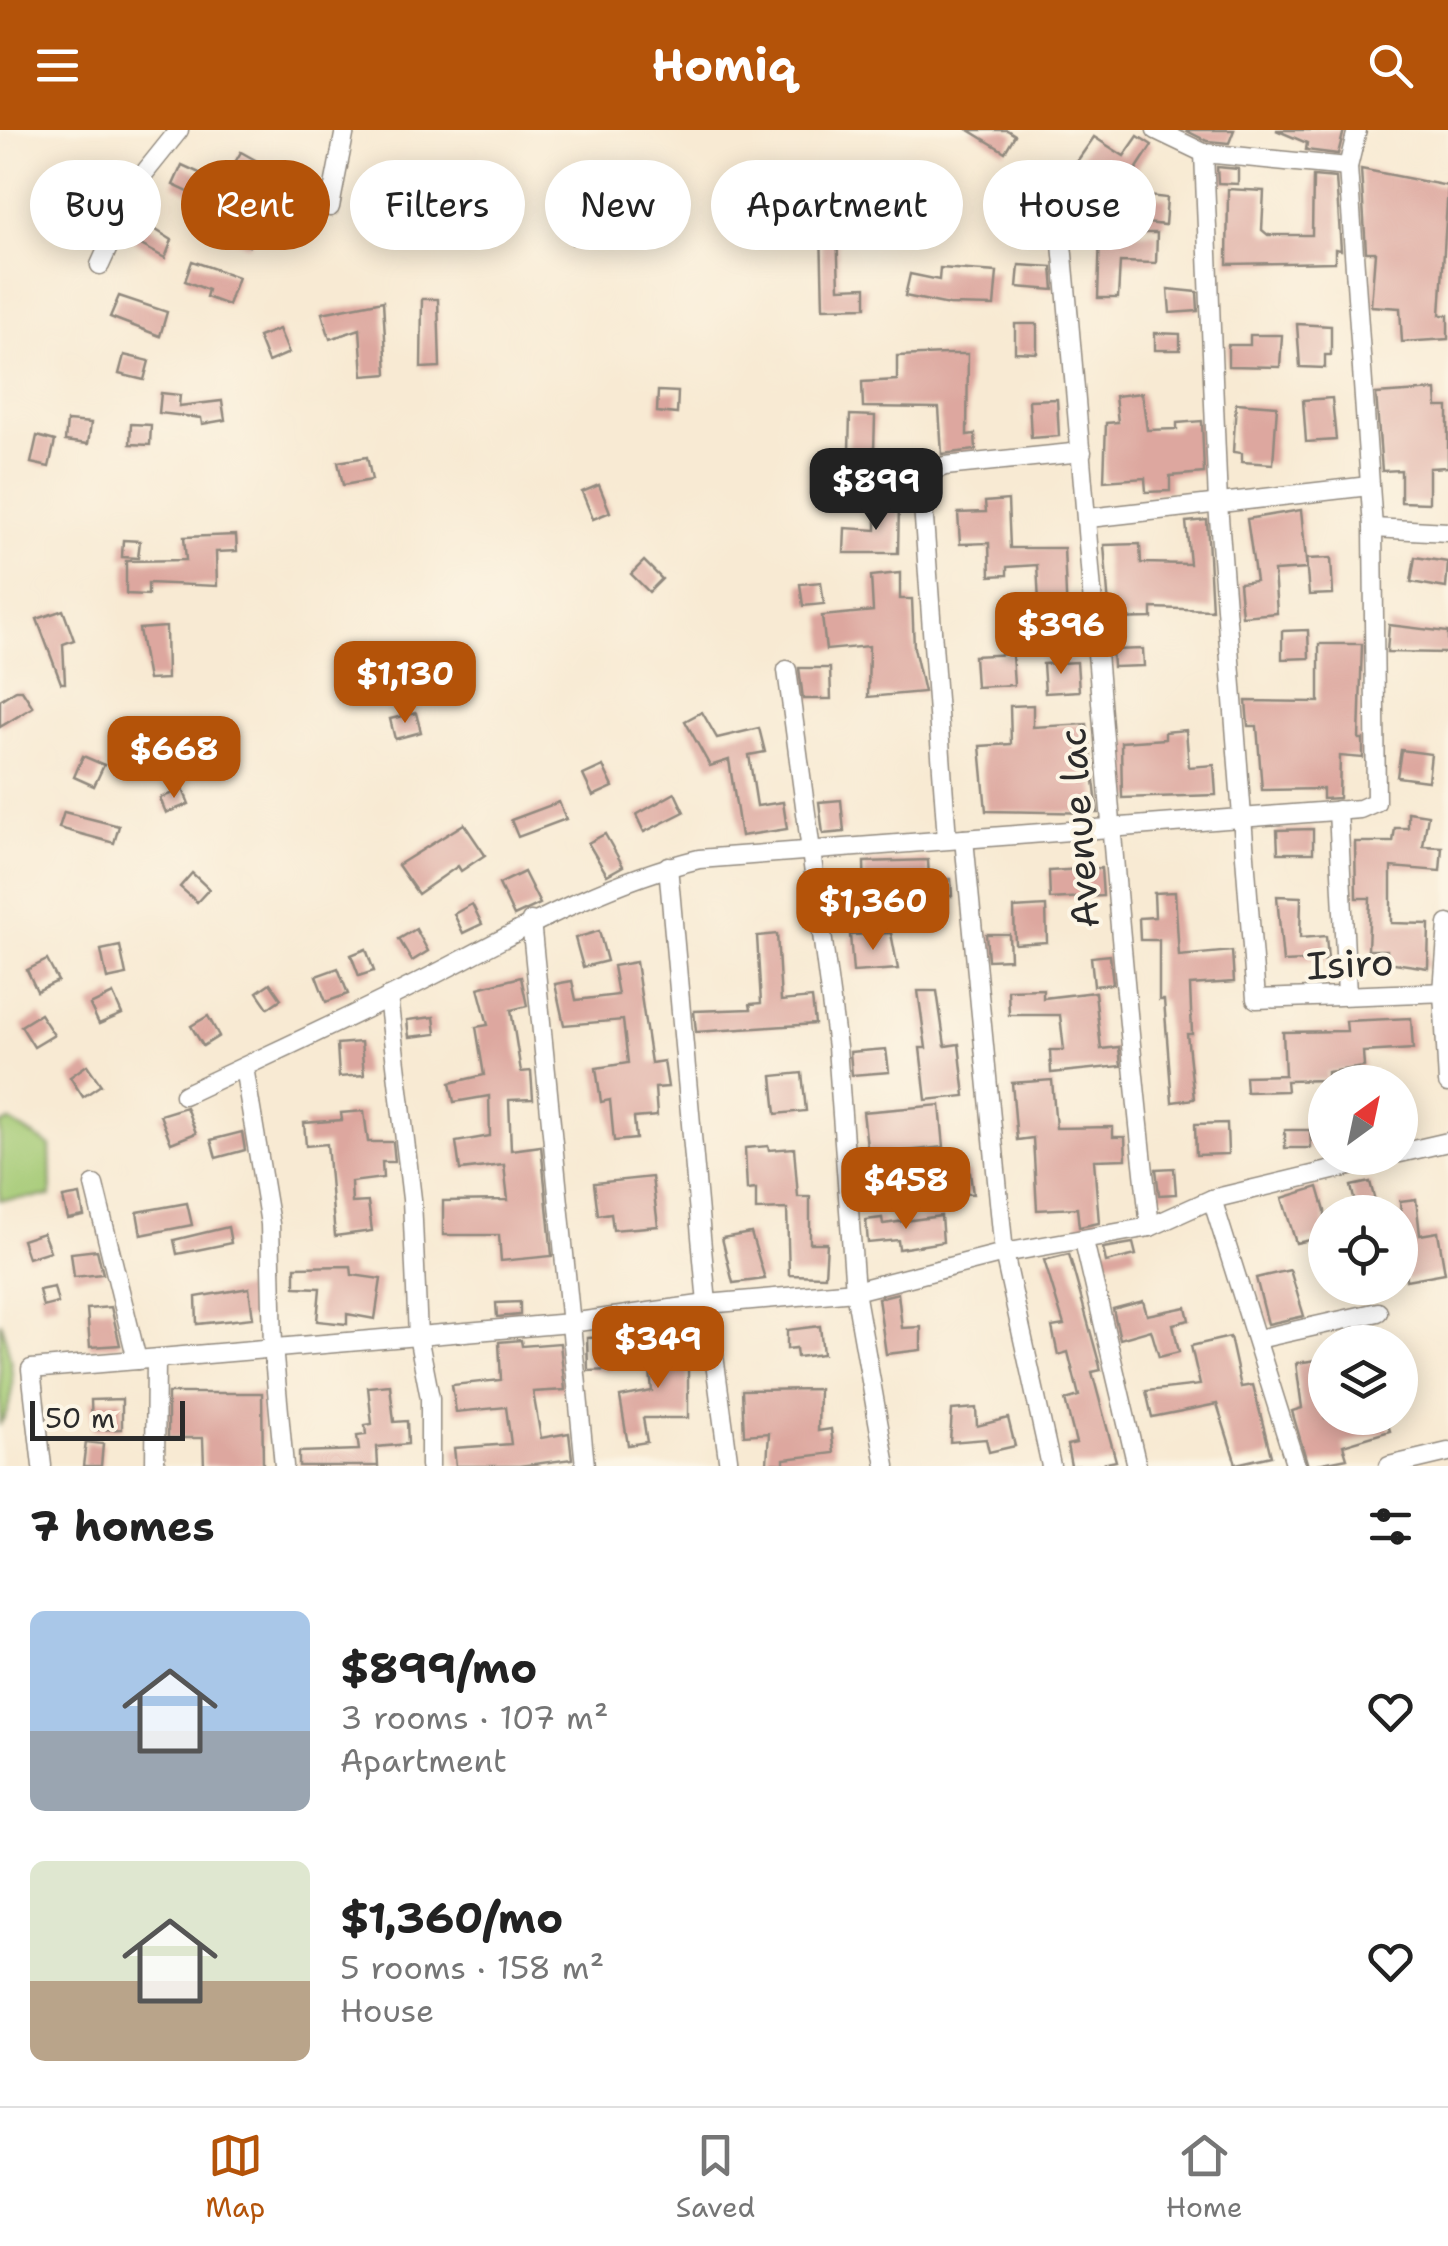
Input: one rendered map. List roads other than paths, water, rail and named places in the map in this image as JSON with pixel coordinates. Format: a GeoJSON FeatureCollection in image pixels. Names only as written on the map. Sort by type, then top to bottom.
{"type":"FeatureCollection","features":[{"type":"Feature","properties":{"kind":"street"},"geometry":{"type":"LineString","coordinates":[[100,266],[138,181],[179,130]]}},
{"type":"Feature","properties":{"kind":"street"},"geometry":{"type":"LineString","coordinates":[[330,207],[345,130]]}},
{"type":"Feature","properties":{"kind":"street"},"geometry":{"type":"LineString","coordinates":[[1156,130],[1204,153],[1348,167]]}},
{"type":"Feature","properties":{"kind":"street"},"geometry":{"type":"LineString","coordinates":[[184,1094],[388,997],[531,921],[668,866],[700,858],[1371,806],[1378,797],[1372,528],[1348,167],[1357,130]]}},
{"type":"Feature","properties":{"kind":"street"},"geometry":{"type":"LineString","coordinates":[[1204,153],[1218,504],[1244,817]]}},
{"type":"Feature","properties":{"kind":"street","name":"Avenue lac"},"geometry":{"type":"LineString","coordinates":[[1063,250],[1126,1008],[1150,1227]]}},
{"type":"Feature","properties":{"kind":"street"},"geometry":{"type":"LineString","coordinates":[[1051,1466],[1004,1253],[955,839],[922,490],[931,471],[945,466],[1082,452]]}},
{"type":"Feature","properties":{"kind":"street"},"geometry":{"type":"LineString","coordinates":[[1088,518],[1369,486]]}},
{"type":"Feature","properties":{"kind":"street"},"geometry":{"type":"LineString","coordinates":[[1372,528],[1448,532]]}},
{"type":"Feature","properties":{"kind":"street"},"geometry":{"type":"LineString","coordinates":[[786,670],[838,1046],[855,1291],[886,1466]]}},
{"type":"Feature","properties":{"kind":"street"},"geometry":{"type":"LineString","coordinates":[[1338,810],[1348,996]]}},
{"type":"Feature","properties":{"kind":"street","name":"Isiro"},"geometry":{"type":"LineString","coordinates":[[1244,817],[1256,999],[1265,1002],[1446,992]]}},
{"type":"Feature","properties":{"kind":"street"},"geometry":{"type":"LineString","coordinates":[[668,866],[707,1304],[729,1466]]}},
{"type":"Feature","properties":{"kind":"street"},"geometry":{"type":"LineString","coordinates":[[531,921],[585,1466]]}},
{"type":"Feature","properties":{"kind":"street"},"geometry":{"type":"LineString","coordinates":[[1448,924],[1448,1083]]}},
{"type":"Feature","properties":{"kind":"street"},"geometry":{"type":"LineString","coordinates":[[388,997],[412,1199],[418,1336],[430,1398],[430,1466]]}},
{"type":"Feature","properties":{"kind":"street"},"geometry":{"type":"LineString","coordinates":[[244,1067],[270,1224],[273,1348],[284,1466]]}},
{"type":"Feature","properties":{"kind":"street"},"geometry":{"type":"LineString","coordinates":[[1418,1150],[1448,1142]]}},
{"type":"Feature","properties":{"kind":"street"},"geometry":{"type":"LineString","coordinates":[[42,1466],[31,1370],[570,1323],[707,1304],[855,1291],[1004,1253],[1150,1227],[1212,1199],[1313,1175]]}},
{"type":"Feature","properties":{"kind":"street"},"geometry":{"type":"LineString","coordinates":[[94,1185],[147,1360],[155,1466]]}},
{"type":"Feature","properties":{"kind":"street"},"geometry":{"type":"LineString","coordinates":[[1212,1199],[1296,1466]]}},
{"type":"Feature","properties":{"kind":"street"},"geometry":{"type":"LineString","coordinates":[[1084,1241],[1137,1466]]}},
{"type":"Feature","properties":{"kind":"street"},"geometry":{"type":"LineString","coordinates":[[1258,1340],[1378,1312]]}},
{"type":"Feature","properties":{"kind":"street"},"geometry":{"type":"LineString","coordinates":[[1389,1466],[1448,1452]]}}]}
